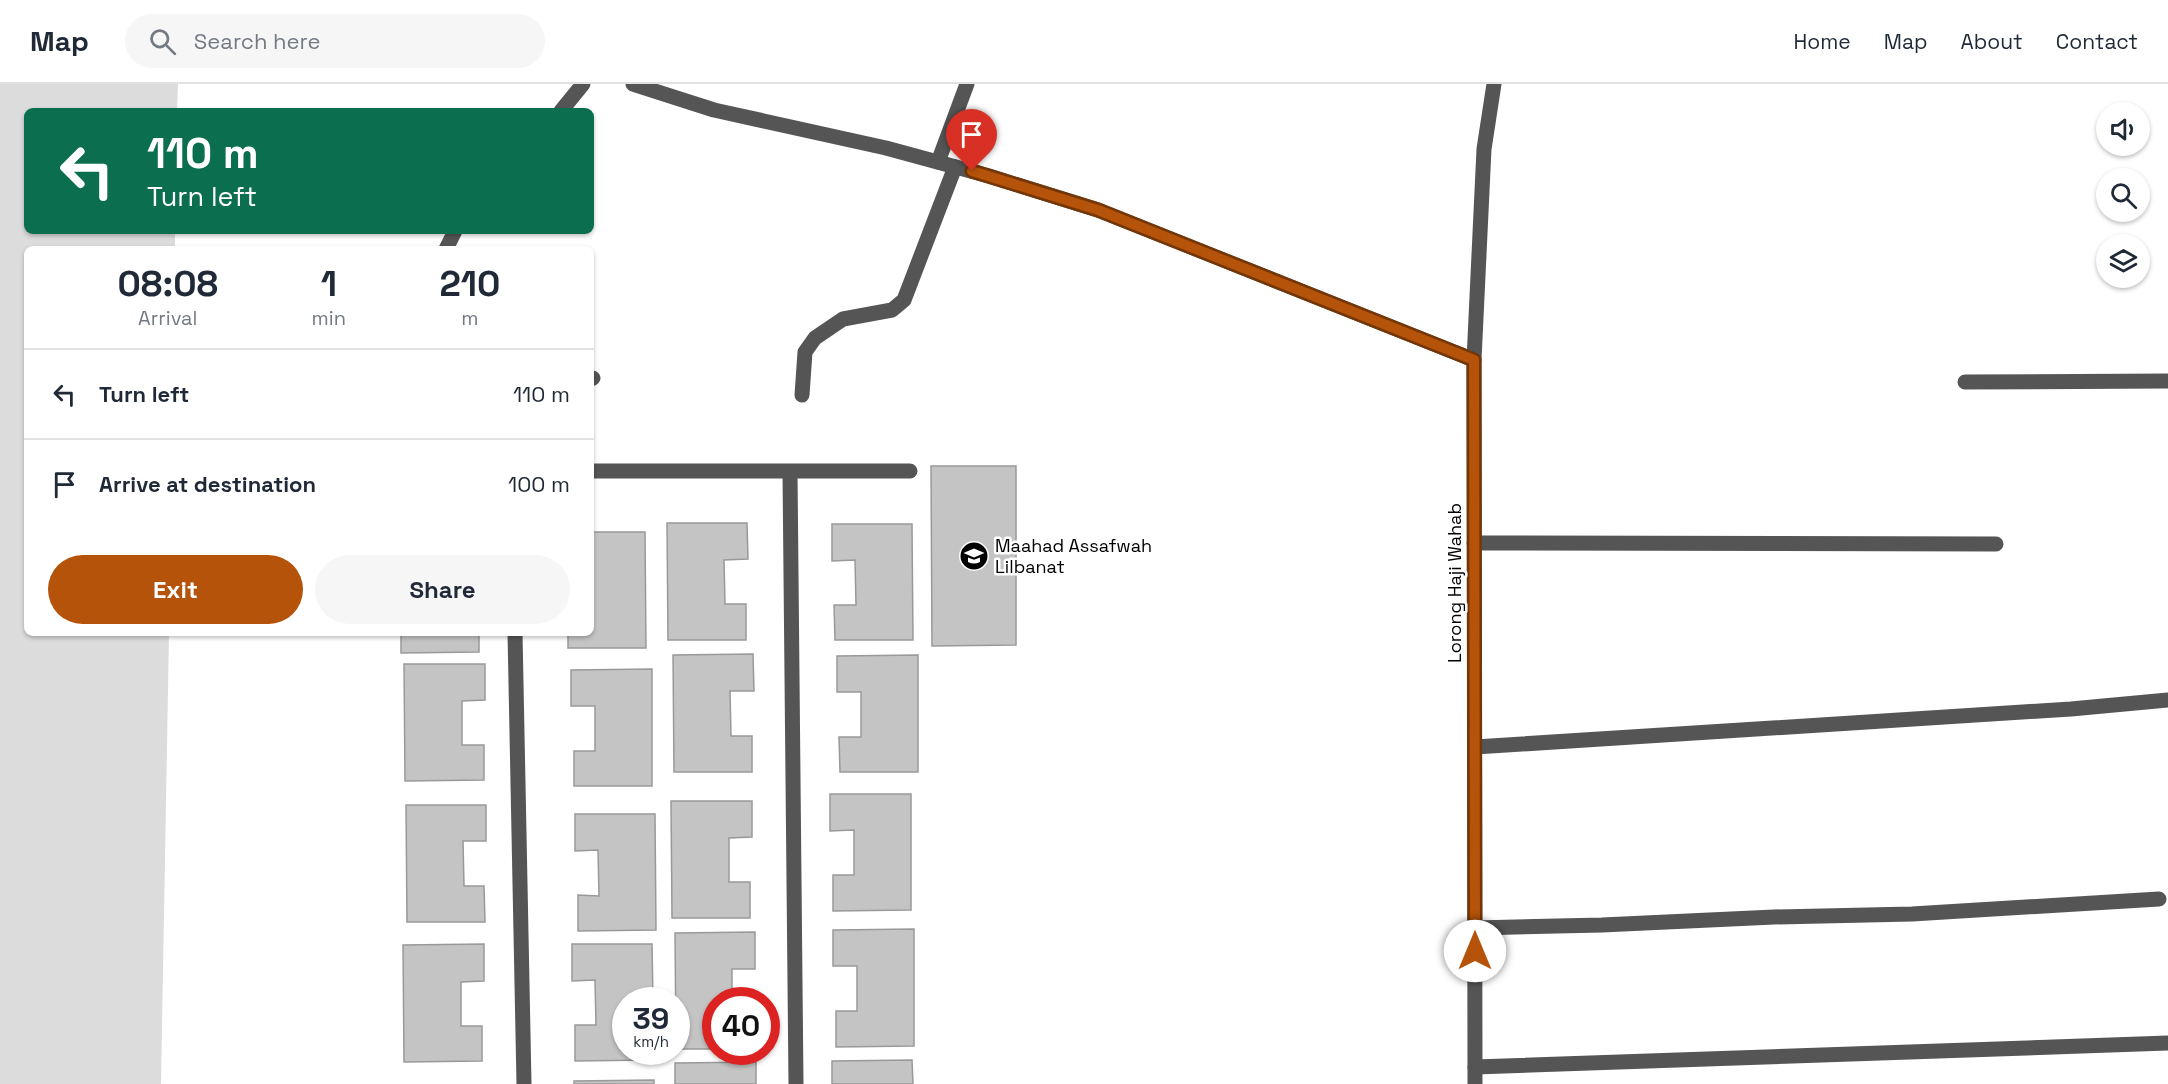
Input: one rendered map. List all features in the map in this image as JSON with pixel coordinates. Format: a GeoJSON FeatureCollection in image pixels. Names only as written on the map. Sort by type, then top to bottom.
{"type":"FeatureCollection","features":[{"type":"Feature","properties":{"kind":"street"},"geometry":{"type":"LineString","coordinates":[[563,108],[583,84]]}},
{"type":"Feature","properties":{"kind":"street"},"geometry":{"type":"LineString","coordinates":[[633,84],[714,110],[886,148],[938,162],[1098,210],[1474,360]]}},
{"type":"Feature","properties":{"kind":"street"},"geometry":{"type":"LineString","coordinates":[[938,162],[966,84]]}},
{"type":"Feature","properties":{"kind":"street","name":"Lorong Haji Wahab"},"geometry":{"type":"LineString","coordinates":[[1475,1084],[1474,360],[1484,149],[1494,84]]}},
{"type":"Feature","properties":{"kind":"street"},"geometry":{"type":"LineString","coordinates":[[802,395],[804,352],[815,338],[843,319],[892,310],[904,300],[955,167]]}},
{"type":"Feature","properties":{"kind":"street"},"geometry":{"type":"LineString","coordinates":[[1965,382],[2168,381]]}},
{"type":"Feature","properties":{"kind":"street"},"geometry":{"type":"LineString","coordinates":[[594,471],[910,471]]}},
{"type":"Feature","properties":{"kind":"street"},"geometry":{"type":"LineString","coordinates":[[790,472],[796,1084]]}},
{"type":"Feature","properties":{"kind":"street"},"geometry":{"type":"LineString","coordinates":[[1474,543],[1996,544]]}},
{"type":"Feature","properties":{"kind":"street"},"geometry":{"type":"LineString","coordinates":[[515,636],[524,1084]]}},
{"type":"Feature","properties":{"kind":"street"},"geometry":{"type":"LineString","coordinates":[[1474,747],[2071,709],[2168,700]]}},
{"type":"Feature","properties":{"kind":"street"},"geometry":{"type":"LineString","coordinates":[[1475,928],[1602,925],[1774,916],[1912,914],[2159,899]]}},
{"type":"Feature","properties":{"kind":"street"},"geometry":{"type":"LineString","coordinates":[[1475,1067],[2168,1042]]}},
{"type":"Feature","properties":{"kind":"shaded area"},"geometry":{"type":"Polygon","coordinates":[[[0,84],[178,84],[177,108],[24,108],[24,234],[175,234],[175,246],[24,246],[24,636],[169,636],[161,1084],[0,1084],[0,84]]]}},
{"type":"Feature","properties":{"kind":"building","name":"Maahad Assafwah Lilbanat"},"geometry":{"type":"Polygon","coordinates":[[[931,466],[1016,466],[1016,645],[932,646],[931,466]]]}},
{"type":"Feature","properties":{"kind":"building"},"geometry":{"type":"Polygon","coordinates":[[[667,523],[747,523],[748,559],[724,560],[725,604],[746,604],[746,640],[668,640],[667,523]]]}},
{"type":"Feature","properties":{"kind":"building"},"geometry":{"type":"Polygon","coordinates":[[[832,524],[912,524],[913,640],[835,640],[834,605],[856,605],[855,560],[832,561],[832,524]]]}},
{"type":"Feature","properties":{"kind":"building"},"geometry":{"type":"Polygon","coordinates":[[[594,532],[645,532],[646,648],[568,648],[568,636],[594,636],[594,532]]]}},
{"type":"Feature","properties":{"kind":"building"},"geometry":{"type":"Polygon","coordinates":[[[401,636],[479,636],[479,652],[401,653],[401,636]]]}},
{"type":"Feature","properties":{"kind":"building"},"geometry":{"type":"Polygon","coordinates":[[[753,654],[754,691],[730,691],[731,736],[752,736],[752,772],[674,772],[673,655],[753,654]]]}},
{"type":"Feature","properties":{"kind":"building"},"geometry":{"type":"Polygon","coordinates":[[[918,655],[918,772],[840,772],[839,737],[861,737],[861,692],[837,692],[837,656],[918,655]]]}},
{"type":"Feature","properties":{"kind":"building"},"geometry":{"type":"Polygon","coordinates":[[[404,664],[485,664],[485,700],[462,701],[462,745],[484,745],[484,780],[405,781],[404,664]]]}},
{"type":"Feature","properties":{"kind":"building"},"geometry":{"type":"Polygon","coordinates":[[[652,669],[652,786],[574,786],[574,751],[595,751],[595,706],[571,706],[571,670],[652,669]]]}},
{"type":"Feature","properties":{"kind":"building"},"geometry":{"type":"Polygon","coordinates":[[[830,794],[911,794],[911,910],[833,911],[833,875],[854,875],[854,830],[830,831],[830,794]]]}},
{"type":"Feature","properties":{"kind":"building"},"geometry":{"type":"Polygon","coordinates":[[[671,801],[752,801],[752,837],[729,838],[729,882],[750,882],[750,918],[672,918],[671,801]]]}},
{"type":"Feature","properties":{"kind":"building"},"geometry":{"type":"Polygon","coordinates":[[[406,805],[486,805],[486,841],[463,841],[464,886],[484,886],[485,922],[407,922],[406,805]]]}},
{"type":"Feature","properties":{"kind":"building"},"geometry":{"type":"Polygon","coordinates":[[[575,814],[655,814],[656,930],[578,931],[578,895],[599,896],[598,850],[575,851],[575,814]]]}},
{"type":"Feature","properties":{"kind":"building"},"geometry":{"type":"Polygon","coordinates":[[[914,929],[914,1046],[836,1047],[836,1011],[857,1011],[857,966],[833,966],[833,930],[914,929]]]}},
{"type":"Feature","properties":{"kind":"building"},"geometry":{"type":"Polygon","coordinates":[[[755,932],[755,969],[732,969],[732,987],[702,987],[702,1049],[690,1049],[690,987],[675,987],[675,933],[755,932]]]}},
{"type":"Feature","properties":{"kind":"building"},"geometry":{"type":"Polygon","coordinates":[[[484,944],[484,981],[461,982],[461,1026],[482,1026],[482,1061],[404,1062],[403,945],[484,944]]]}},
{"type":"Feature","properties":{"kind":"building"},"geometry":{"type":"Polygon","coordinates":[[[572,944],[652,944],[653,987],[612,987],[612,1061],[575,1061],[575,1025],[596,1025],[595,980],[572,981],[572,944]]]}},
{"type":"Feature","properties":{"kind":"building"},"geometry":{"type":"Polygon","coordinates":[[[912,1060],[913,1084],[832,1084],[832,1061],[912,1060]]]}},
{"type":"Feature","properties":{"kind":"building"},"geometry":{"type":"Polygon","coordinates":[[[690,1063],[756,1065],[756,1084],[675,1084],[675,1065],[690,1065],[690,1063]]]}},
{"type":"Feature","properties":{"kind":"building"},"geometry":{"type":"Polygon","coordinates":[[[654,1080],[654,1084],[574,1084],[574,1081],[654,1080]]]}},
{"type":"Feature","properties":{"kind":"place","name":"Maahad Assafwah Lilbanat"},"geometry":{"type":"Point","coordinates":[974,556]}},
{"type":"Feature","properties":{"kind":"route"},"geometry":{"type":"LineString","coordinates":[[972,171],[1098,210],[1474,360],[1475,951]]}}]}
